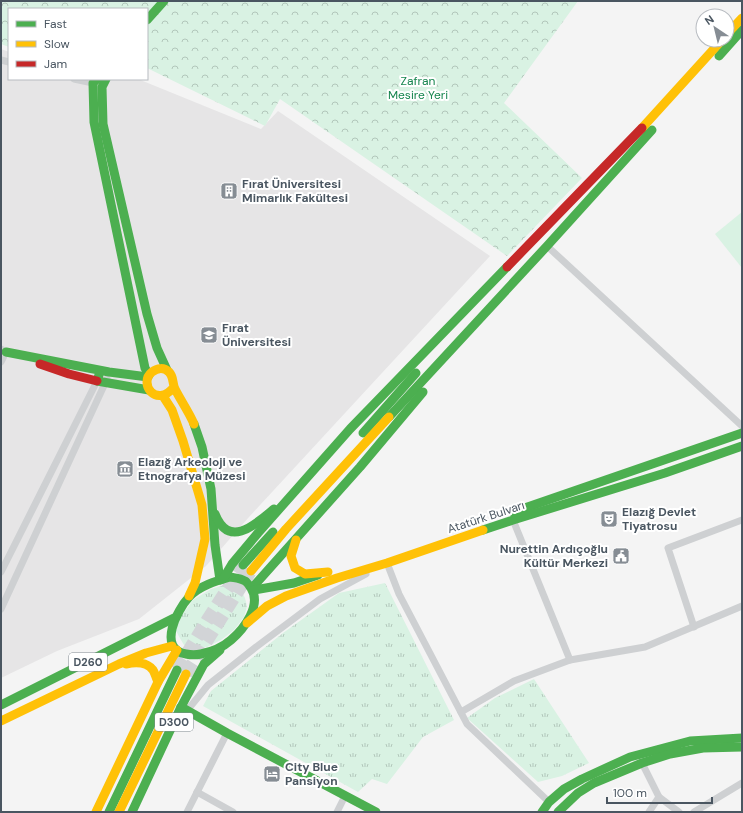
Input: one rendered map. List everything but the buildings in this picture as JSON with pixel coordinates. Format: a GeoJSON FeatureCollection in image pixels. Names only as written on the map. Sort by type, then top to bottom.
{"type":"FeatureCollection","features":[{"type":"Feature","properties":{"kind":"main road"},"geometry":{"type":"LineString","coordinates":[[148,19],[164,1]]}},
{"type":"Feature","properties":{"kind":"main road"},"geometry":{"type":"LineString","coordinates":[[735,25],[742,18]]}},
{"type":"Feature","properties":{"kind":"main road"},"geometry":{"type":"LineString","coordinates":[[251,571],[286,529],[547,246],[742,30]]}},
{"type":"Feature","properties":{"kind":"main road"},"geometry":{"type":"LineString","coordinates":[[222,580],[232,564],[350,429],[650,120],[715,48]]}},
{"type":"Feature","properties":{"kind":"main road"},"geometry":{"type":"LineString","coordinates":[[106,80],[102,87],[103,124],[147,314],[157,348],[167,370],[174,378],[174,387],[194,423],[202,447],[211,489],[215,545],[222,580]]}},
{"type":"Feature","properties":{"kind":"main road"},"geometry":{"type":"LineString","coordinates":[[95,81],[94,122],[145,368],[149,376]]}},
{"type":"Feature","properties":{"kind":"main road"},"geometry":{"type":"LineString","coordinates":[[242,565],[360,437],[534,240]]}},
{"type":"Feature","properties":{"kind":"main road"},"geometry":{"type":"LineString","coordinates":[[253,589],[365,461],[547,246]]}},
{"type":"Feature","properties":{"kind":"main road"},"geometry":{"type":"LineString","coordinates":[[4,351],[105,371],[149,376]]}},
{"type":"Feature","properties":{"kind":"main road"},"geometry":{"type":"LineString","coordinates":[[4,351],[69,374],[149,390],[156,395],[163,396],[168,394],[174,387]]}},
{"type":"Feature","properties":{"kind":"main road"},"geometry":{"type":"LineString","coordinates":[[149,390],[147,386],[149,376],[154,370],[167,370]]}},
{"type":"Feature","properties":{"kind":"main road"},"geometry":{"type":"LineString","coordinates":[[101,381],[105,371]]}},
{"type":"Feature","properties":{"kind":"main road"},"geometry":{"type":"LineString","coordinates":[[163,396],[172,410],[184,441],[202,505],[205,539],[195,583],[189,598],[174,618],[171,642],[175,648],[186,654],[198,655],[213,650],[230,641],[244,626],[254,610],[255,598],[253,589],[245,581],[230,577],[206,586],[189,598]]}},
{"type":"Feature","properties":{"kind":"main road","name":"Atatürk Bulvarı"},"geometry":{"type":"LineString","coordinates":[[253,589],[294,583],[429,541],[742,433]]}},
{"type":"Feature","properties":{"kind":"main road","name":"Atatürk Bulvarı"},"geometry":{"type":"LineString","coordinates":[[244,626],[267,606],[286,596],[513,520],[665,473],[742,446]]}},
{"type":"Feature","properties":{"kind":"main road"},"geometry":{"type":"LineString","coordinates":[[213,511],[219,523],[225,530],[239,532],[246,530],[294,492]]}},
{"type":"Feature","properties":{"kind":"main road"},"geometry":{"type":"LineString","coordinates":[[296,539],[291,556],[295,568],[305,574],[328,572]]}},
{"type":"Feature","properties":{"kind":"main road","name":"D260"},"geometry":{"type":"LineString","coordinates":[[1,705],[174,618]]}},
{"type":"Feature","properties":{"kind":"main road","name":"D300"},"geometry":{"type":"LineString","coordinates":[[132,812],[166,738],[184,709],[204,664],[230,641]]}},
{"type":"Feature","properties":{"kind":"main road","name":"D300"},"geometry":{"type":"LineString","coordinates":[[96,812],[175,648]]}},
{"type":"Feature","properties":{"kind":"main road","name":"D260"},"geometry":{"type":"LineString","coordinates":[[1,721],[109,669],[146,653],[175,648]]}},
{"type":"Feature","properties":{"kind":"main road","name":"D260"},"geometry":{"type":"LineString","coordinates":[[109,669],[132,663],[144,664],[152,669],[158,682]]}},
{"type":"Feature","properties":{"kind":"main road"},"geometry":{"type":"LineString","coordinates":[[109,812],[177,670]]}},
{"type":"Feature","properties":{"kind":"main road"},"geometry":{"type":"LineString","coordinates":[[119,812],[186,674]]}},
{"type":"Feature","properties":{"kind":"main road"},"geometry":{"type":"LineString","coordinates":[[184,709],[376,812]]}},
{"type":"Feature","properties":{"kind":"main road"},"geometry":{"type":"LineString","coordinates":[[542,812],[564,789],[630,757],[690,741],[742,738]]}},
{"type":"Feature","properties":{"kind":"main road"},"geometry":{"type":"LineString","coordinates":[[558,812],[578,793],[594,783],[642,763],[670,754],[703,748],[742,747]]}},
{"type":"Feature","properties":{"kind":"street"},"geometry":{"type":"LineString","coordinates":[[84,80],[95,81]]}},
{"type":"Feature","properties":{"kind":"street"},"geometry":{"type":"LineString","coordinates":[[547,246],[742,426]]}},
{"type":"Feature","properties":{"kind":"street"},"geometry":{"type":"LineString","coordinates":[[1,362],[4,351]]}},
{"type":"Feature","properties":{"kind":"street"},"geometry":{"type":"LineString","coordinates":[[1,572],[101,381]]}},
{"type":"Feature","properties":{"kind":"street"},"geometry":{"type":"LineString","coordinates":[[1,609],[101,381]]}},
{"type":"Feature","properties":{"kind":"street"},"geometry":{"type":"LineString","coordinates":[[513,520],[570,660]]}},
{"type":"Feature","properties":{"kind":"street"},"geometry":{"type":"LineString","coordinates":[[694,626],[668,548],[742,520]]}},
{"type":"Feature","properties":{"kind":"street"},"geometry":{"type":"LineString","coordinates":[[184,709],[208,685],[320,599],[387,563],[399,594],[467,724],[550,802]]}},
{"type":"Feature","properties":{"kind":"street"},"geometry":{"type":"LineString","coordinates":[[461,712],[514,681],[570,660],[645,647],[742,606]]}},
{"type":"Feature","properties":{"kind":"street"},"geometry":{"type":"LineString","coordinates":[[186,812],[227,733]]}},
{"type":"Feature","properties":{"kind":"street"},"geometry":{"type":"LineString","coordinates":[[642,763],[659,797],[679,812]]}},
{"type":"Feature","properties":{"kind":"street"},"geometry":{"type":"LineString","coordinates":[[694,812],[742,783]]}},
{"type":"Feature","properties":{"kind":"street"},"geometry":{"type":"LineString","coordinates":[[197,792],[233,812]]}},
{"type":"Feature","properties":{"kind":"street"},"geometry":{"type":"LineString","coordinates":[[337,812],[345,796]]}},
{"type":"Feature","properties":{"kind":"street"},"geometry":{"type":"LineString","coordinates":[[649,812],[659,797]]}},
{"type":"Feature","properties":{"kind":"shaded area","name":"Fırat Üniversitesi"},"geometry":{"type":"Polygon","coordinates":[[[1,49],[8,52],[8,80],[140,80],[261,129],[278,111],[490,256],[249,517],[206,566],[139,619],[57,651],[1,678],[1,49]]]}},
{"type":"Feature","properties":{"kind":"green space","name":"Zafran Mesire Yeri"},"geometry":{"type":"Polygon","coordinates":[[[1,1],[578,1],[504,103],[582,178],[507,256],[280,99],[265,126],[148,68],[148,8],[8,8],[8,47],[1,44],[1,1]]]}},
{"type":"Feature","properties":{"kind":"green space"},"geometry":{"type":"Polygon","coordinates":[[[742,212],[742,268],[715,234],[742,212]]]}},
{"type":"Feature","properties":{"kind":"green space"},"geometry":{"type":"Polygon","coordinates":[[[385,583],[454,720],[423,737],[387,784],[372,779],[358,792],[203,706],[211,691],[283,633],[339,593],[385,583]]]}},
{"type":"Feature","properties":{"kind":"green space"},"geometry":{"type":"Polygon","coordinates":[[[225,585],[235,587],[242,592],[247,606],[244,617],[234,630],[221,640],[207,647],[193,649],[184,645],[176,631],[177,622],[193,600],[211,589],[225,585]]]}},
{"type":"Feature","properties":{"kind":"green space"},"geometry":{"type":"Polygon","coordinates":[[[534,679],[589,763],[562,776],[538,782],[467,718],[495,698],[534,679]]]}},
{"type":"Feature","properties":{"kind":"tunnel"},"geometry":{"type":"LineString","coordinates":[[177,670],[243,565]]}},
{"type":"Feature","properties":{"kind":"tunnel"},"geometry":{"type":"LineString","coordinates":[[186,674],[250,572]]}},
{"type":"Feature","properties":{"kind":"traffic: fast"},"geometry":{"type":"LineString","coordinates":[[148,19],[164,1]]}},
{"type":"Feature","properties":{"kind":"traffic: fast"},"geometry":{"type":"LineString","coordinates":[[719,56],[742,30]]}},
{"type":"Feature","properties":{"kind":"traffic: fast"},"geometry":{"type":"LineString","coordinates":[[96,80],[93,83],[94,122],[145,368],[149,375]]}},
{"type":"Feature","properties":{"kind":"traffic: fast"},"geometry":{"type":"LineString","coordinates":[[106,80],[102,87],[103,124],[147,314],[157,348],[167,370]]}},
{"type":"Feature","properties":{"kind":"traffic: fast"},"geometry":{"type":"LineString","coordinates":[[389,417],[652,130]]}},
{"type":"Feature","properties":{"kind":"traffic: fast"},"geometry":{"type":"LineString","coordinates":[[223,579],[232,564],[258,533],[350,429],[507,267]]}},
{"type":"Feature","properties":{"kind":"traffic: fast"},"geometry":{"type":"LineString","coordinates":[[6,352],[109,372],[148,377]]}},
{"type":"Feature","properties":{"kind":"traffic: fast"},"geometry":{"type":"LineString","coordinates":[[363,433],[416,373]]}},
{"type":"Feature","properties":{"kind":"traffic: fast"},"geometry":{"type":"LineString","coordinates":[[99,375],[97,381],[149,390]]}},
{"type":"Feature","properties":{"kind":"traffic: fast"},"geometry":{"type":"LineString","coordinates":[[252,588],[360,467],[423,392]]}},
{"type":"Feature","properties":{"kind":"traffic: fast"},"geometry":{"type":"LineString","coordinates":[[194,424],[202,447],[211,489],[215,545],[220,580]]}},
{"type":"Feature","properties":{"kind":"traffic: fast"},"geometry":{"type":"LineString","coordinates":[[513,512],[742,433]]}},
{"type":"Feature","properties":{"kind":"traffic: fast"},"geometry":{"type":"LineString","coordinates":[[483,530],[665,473],[742,446]]}},
{"type":"Feature","properties":{"kind":"traffic: fast"},"geometry":{"type":"LineString","coordinates":[[215,514],[227,530],[235,532],[243,531],[251,527],[274,509]]}},
{"type":"Feature","properties":{"kind":"traffic: fast"},"geometry":{"type":"LineString","coordinates":[[243,565],[273,532]]}},
{"type":"Feature","properties":{"kind":"traffic: fast"},"geometry":{"type":"LineString","coordinates":[[254,590],[294,583],[318,575]]}},
{"type":"Feature","properties":{"kind":"traffic: fast"},"geometry":{"type":"LineString","coordinates":[[230,577],[246,581],[254,595],[253,609],[241,630],[231,640],[213,651],[194,655],[177,651],[173,645],[171,637],[172,628],[184,603],[193,593],[203,587],[230,577]]}},
{"type":"Feature","properties":{"kind":"traffic: fast"},"geometry":{"type":"LineString","coordinates":[[1,705],[174,618]]}},
{"type":"Feature","properties":{"kind":"traffic: fast"},"geometry":{"type":"LineString","coordinates":[[132,812],[181,707],[204,664],[220,650]]}},
{"type":"Feature","properties":{"kind":"traffic: fast"},"geometry":{"type":"LineString","coordinates":[[109,812],[177,670]]}},
{"type":"Feature","properties":{"kind":"traffic: fast"},"geometry":{"type":"LineString","coordinates":[[181,707],[376,812]]}},
{"type":"Feature","properties":{"kind":"traffic: fast"},"geometry":{"type":"LineString","coordinates":[[542,812],[549,802],[564,789],[630,757],[690,741],[742,738]]}},
{"type":"Feature","properties":{"kind":"traffic: fast"},"geometry":{"type":"LineString","coordinates":[[558,812],[578,793],[594,783],[642,763],[670,754],[703,748],[742,747]]}},
{"type":"Feature","properties":{"kind":"traffic: slow"},"geometry":{"type":"LineString","coordinates":[[735,25],[742,18]]}},
{"type":"Feature","properties":{"kind":"traffic: slow"},"geometry":{"type":"LineString","coordinates":[[642,128],[715,48]]}},
{"type":"Feature","properties":{"kind":"traffic: slow"},"geometry":{"type":"LineString","coordinates":[[174,387],[167,393],[155,395],[148,387],[148,377],[152,372],[158,369],[165,369],[169,372],[172,376],[175,389],[194,424]]}},
{"type":"Feature","properties":{"kind":"traffic: slow"},"geometry":{"type":"LineString","coordinates":[[163,396],[172,410],[202,505],[205,539],[195,583],[189,596]]}},
{"type":"Feature","properties":{"kind":"traffic: slow"},"geometry":{"type":"LineString","coordinates":[[251,571],[286,529],[389,417]]}},
{"type":"Feature","properties":{"kind":"traffic: slow"},"geometry":{"type":"LineString","coordinates":[[247,623],[267,606],[286,596],[483,530]]}},
{"type":"Feature","properties":{"kind":"traffic: slow"},"geometry":{"type":"LineString","coordinates":[[296,540],[291,556],[295,568],[305,574],[328,572]]}},
{"type":"Feature","properties":{"kind":"traffic: slow"},"geometry":{"type":"LineString","coordinates":[[1,721],[119,664],[146,653],[172,646]]}},
{"type":"Feature","properties":{"kind":"traffic: slow"},"geometry":{"type":"LineString","coordinates":[[96,812],[158,682],[177,650]]}},
{"type":"Feature","properties":{"kind":"traffic: slow"},"geometry":{"type":"LineString","coordinates":[[126,664],[137,663],[148,665],[153,670],[158,682]]}},
{"type":"Feature","properties":{"kind":"traffic: slow"},"geometry":{"type":"LineString","coordinates":[[119,812],[186,674]]}},
{"type":"Feature","properties":{"kind":"traffic: jam"},"geometry":{"type":"LineString","coordinates":[[507,267],[642,128]]}},
{"type":"Feature","properties":{"kind":"traffic: jam"},"geometry":{"type":"LineString","coordinates":[[40,364],[69,374],[97,381]]}},
{"type":"Feature","properties":{"kind":"place","name":"Fırat Üniversitesi Mimarlık Fakültesi"},"geometry":{"type":"Point","coordinates":[229,191]}},
{"type":"Feature","properties":{"kind":"place","name":"Fırat Üniversitesi"},"geometry":{"type":"Point","coordinates":[209,335]}},
{"type":"Feature","properties":{"kind":"place","name":"Elazığ Arkeoloji ve Etnografya Müzesi"},"geometry":{"type":"Point","coordinates":[125,469]}},
{"type":"Feature","properties":{"kind":"place","name":"Elazığ Devlet Tiyatrosu"},"geometry":{"type":"Point","coordinates":[609,519]}},
{"type":"Feature","properties":{"kind":"place","name":"Nurettin Ardıçoğlu Kültür Merkezi"},"geometry":{"type":"Point","coordinates":[621,556]}},
{"type":"Feature","properties":{"kind":"place","name":"City Blue Pansiyon"},"geometry":{"type":"Point","coordinates":[272,774]}}]}
